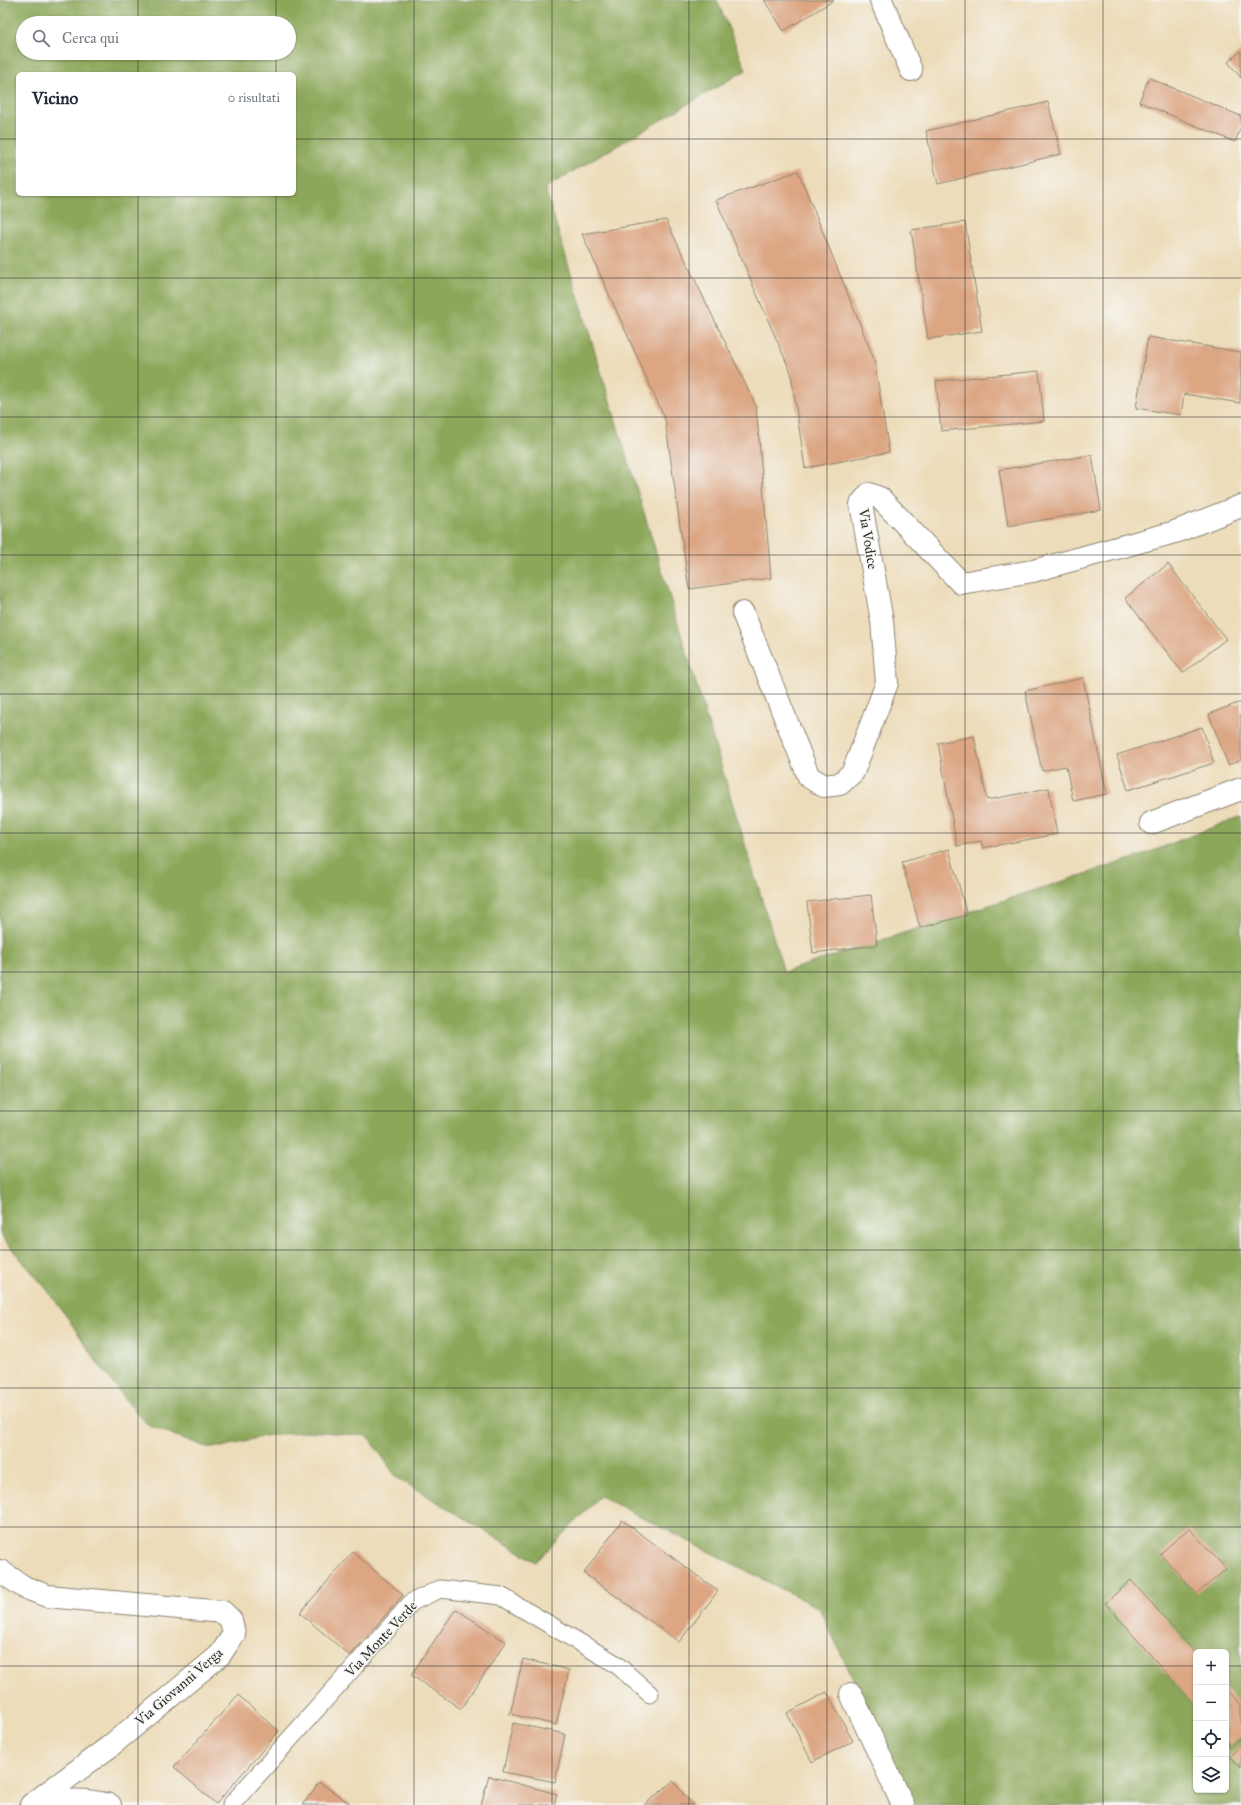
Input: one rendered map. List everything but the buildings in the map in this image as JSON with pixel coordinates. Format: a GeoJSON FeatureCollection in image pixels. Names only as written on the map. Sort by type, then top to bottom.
{"type":"FeatureCollection","features":[{"type":"Feature","properties":{"kind":"street"},"geometry":{"type":"LineString","coordinates":[[881,0],[911,70]]}},
{"type":"Feature","properties":{"kind":"street","name":"Via Vodice"},"geometry":{"type":"LineString","coordinates":[[743,613],[809,777],[824,786],[840,784],[853,772],[887,683],[882,621],[861,504],[869,494],[880,498],[961,583],[1033,570],[1174,532],[1241,506]]}},
{"type":"Feature","properties":{"kind":"street"},"geometry":{"type":"LineString","coordinates":[[1151,823],[1241,789]]}},
{"type":"Feature","properties":{"kind":"street","name":"Via Giovanni Verga"},"geometry":{"type":"LineString","coordinates":[[0,1571],[24,1587],[47,1596],[223,1612],[231,1620],[234,1634],[220,1655],[109,1747],[31,1805]]}},
{"type":"Feature","properties":{"kind":"street"},"geometry":{"type":"LineString","coordinates":[[851,1694],[903,1805]]}},
{"type":"Feature","properties":{"kind":"street"},"geometry":{"type":"LineString","coordinates":[[35,1805],[66,1800],[90,1800],[110,1805]]}},
{"type":"Feature","properties":{"kind":"lane","name":"Via Monte Verde"},"geometry":{"type":"LineString","coordinates":[[231,1805],[412,1602],[440,1589],[501,1596],[616,1664],[650,1694]]}},
{"type":"Feature","properties":{"kind":"green space"},"geometry":{"type":"Polygon","coordinates":[[[0,0],[717,0],[746,70],[545,188],[784,972],[1140,856],[1241,816],[1241,1805],[914,1805],[819,1608],[600,1496],[536,1562],[396,1477],[368,1436],[310,1431],[264,1436],[222,1447],[206,1447],[149,1426],[129,1404],[96,1361],[48,1291],[0,1235],[0,0]]]}}]}
